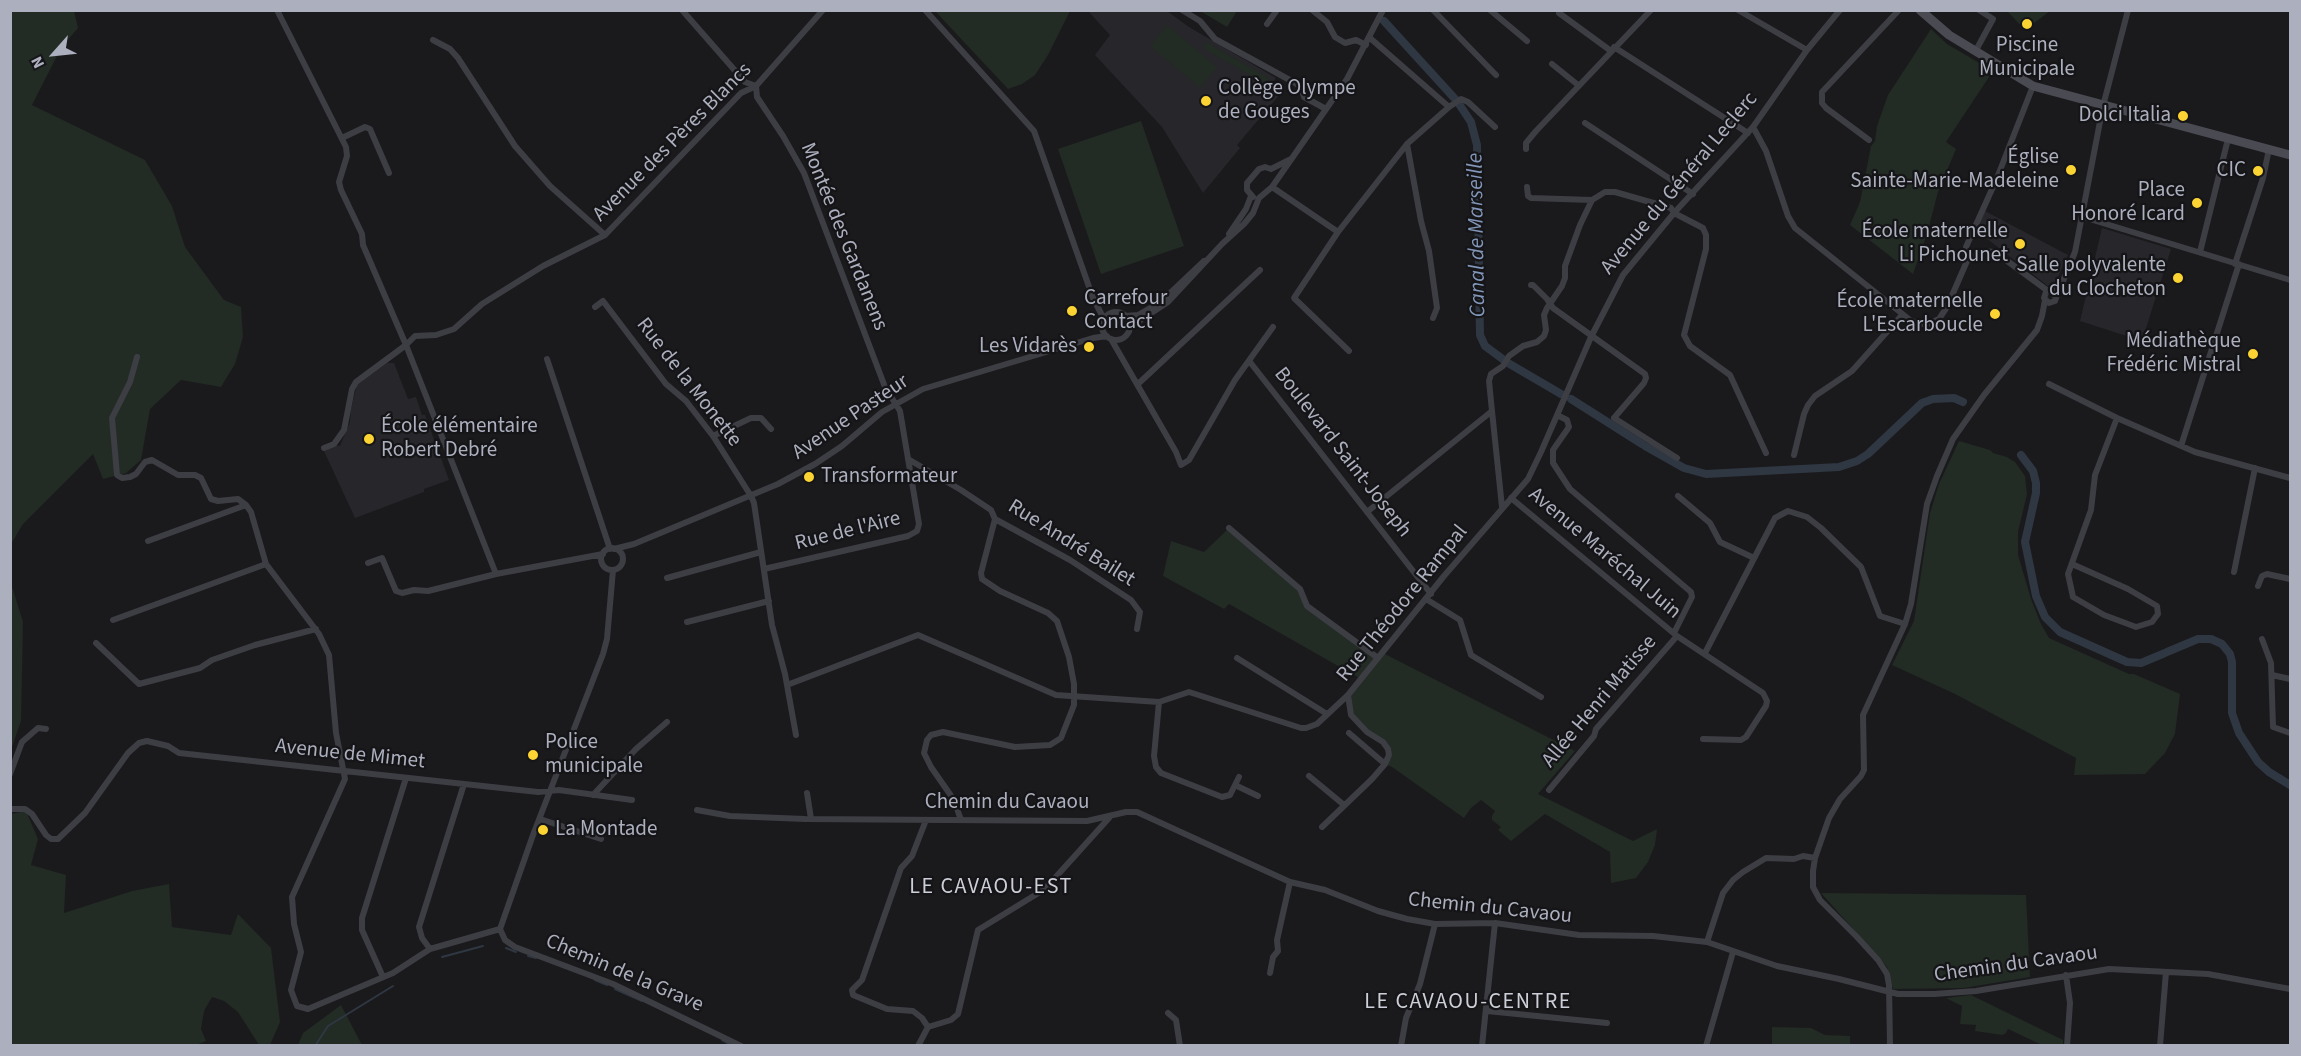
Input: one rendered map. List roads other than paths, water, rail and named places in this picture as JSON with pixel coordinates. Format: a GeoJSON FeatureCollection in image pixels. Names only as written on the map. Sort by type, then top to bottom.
{"type":"FeatureCollection","features":[{"type":"Feature","properties":{"kind":"main road"},"geometry":{"type":"LineString","coordinates":[[1920,10],[1949,36],[2033,87],[2290,155]]}},
{"type":"Feature","properties":{"kind":"street"},"geometry":{"type":"LineString","coordinates":[[277,10],[346,147],[347,156],[339,182],[341,190],[362,234],[363,245],[406,345],[496,574]]}},
{"type":"Feature","properties":{"kind":"street"},"geometry":{"type":"LineString","coordinates":[[681,10],[745,82],[756,86]]}},
{"type":"Feature","properties":{"kind":"street","name":"Avenue des Pères Blancs"},"geometry":{"type":"LineString","coordinates":[[324,448],[334,444],[344,430],[352,389],[356,382],[415,336],[436,335],[454,329],[482,304],[543,266],[605,236],[741,93],[756,86],[823,10]]}},
{"type":"Feature","properties":{"kind":"street"},"geometry":{"type":"LineString","coordinates":[[926,10],[1034,131],[1109,338],[1120,352],[1181,465],[1189,460],[1235,380],[1273,327]]}},
{"type":"Feature","properties":{"kind":"street"},"geometry":{"type":"LineString","coordinates":[[1182,10],[1200,21],[1215,39],[1297,84],[1304,96],[1326,109]]}},
{"type":"Feature","properties":{"kind":"street"},"geometry":{"type":"LineString","coordinates":[[1267,24],[1277,10]]}},
{"type":"Feature","properties":{"kind":"street"},"geometry":{"type":"LineString","coordinates":[[1312,10],[1327,22],[1335,37],[1345,43],[1356,40],[1366,45]]}},
{"type":"Feature","properties":{"kind":"street"},"geometry":{"type":"LineString","coordinates":[[1433,10],[1496,75]]}},
{"type":"Feature","properties":{"kind":"street"},"geometry":{"type":"LineString","coordinates":[[1490,10],[1527,41]]}},
{"type":"Feature","properties":{"kind":"street"},"geometry":{"type":"LineString","coordinates":[[1526,149],[1526,143],[1578,85],[1651,10]]}},
{"type":"Feature","properties":{"kind":"street"},"geometry":{"type":"LineString","coordinates":[[1738,10],[1807,50]]}},
{"type":"Feature","properties":{"kind":"street","name":"Avenue du Général Leclerc"},"geometry":{"type":"LineString","coordinates":[[1557,415],[1591,337],[1623,275],[1674,213],[1750,130],[1807,50],[1840,10]]}},
{"type":"Feature","properties":{"kind":"street"},"geometry":{"type":"LineString","coordinates":[[1869,140],[1826,108],[1822,103],[1822,92],[1899,10]]}},
{"type":"Feature","properties":{"kind":"street"},"geometry":{"type":"LineString","coordinates":[[1975,52],[1993,19],[1979,10]]}},
{"type":"Feature","properties":{"kind":"street"},"geometry":{"type":"LineString","coordinates":[[1890,1046],[1888,979],[1878,960],[1820,900],[1814,887],[1815,858],[1836,806],[1864,770],[1863,715],[1905,624],[1911,604],[1927,504],[1949,448],[1983,395],[2037,330],[2054,300],[2075,252],[2103,106],[2128,10]]}},
{"type":"Feature","properties":{"kind":"street"},"geometry":{"type":"LineString","coordinates":[[1120,352],[1122,339],[1129,332],[1130,327],[1168,302],[1253,213],[1259,198],[1273,184],[1352,71],[1383,11]]}},
{"type":"Feature","properties":{"kind":"street"},"geometry":{"type":"LineString","coordinates":[[1559,13],[1613,49],[1750,130],[1766,151],[1788,216],[1795,228],[1902,315],[1919,324],[1928,324],[1939,319],[1947,307],[1967,261],[1978,252],[1991,251],[2054,300]]}},
{"type":"Feature","properties":{"kind":"street"},"geometry":{"type":"LineString","coordinates":[[1370,38],[1451,106]]}},
{"type":"Feature","properties":{"kind":"street"},"geometry":{"type":"LineString","coordinates":[[433,40],[450,49],[458,58],[515,146],[550,186],[605,236]]}},
{"type":"Feature","properties":{"kind":"street"},"geometry":{"type":"LineString","coordinates":[[1552,64],[1578,85]]}},
{"type":"Feature","properties":{"kind":"street","name":"Montée des Gardanens"},"geometry":{"type":"LineString","coordinates":[[756,86],[757,97],[804,173],[885,387],[896,404]]}},
{"type":"Feature","properties":{"kind":"street"},"geometry":{"type":"LineString","coordinates":[[1967,261],[1966,247],[2033,87]]}},
{"type":"Feature","properties":{"kind":"street"},"geometry":{"type":"LineString","coordinates":[[1349,351],[1294,298],[1338,232],[1407,144],[1451,106],[1461,99],[1468,102],[1495,127]]}},
{"type":"Feature","properties":{"kind":"street"},"geometry":{"type":"LineString","coordinates":[[1585,123],[1692,194]]}},
{"type":"Feature","properties":{"kind":"street"},"geometry":{"type":"LineString","coordinates":[[342,138],[365,127],[370,129],[389,173]]}},
{"type":"Feature","properties":{"kind":"street"},"geometry":{"type":"LineString","coordinates":[[2200,252],[2228,139]]}},
{"type":"Feature","properties":{"kind":"street"},"geometry":{"type":"LineString","coordinates":[[1407,144],[1429,251],[1437,308],[1433,318]]}},
{"type":"Feature","properties":{"kind":"street"},"geometry":{"type":"LineString","coordinates":[[2181,446],[2263,178],[2267,149]]}},
{"type":"Feature","properties":{"kind":"street"},"geometry":{"type":"LineString","coordinates":[[1222,244],[1246,209],[1251,196],[1247,187],[1252,176],[1262,168],[1271,169],[1289,160]]}},
{"type":"Feature","properties":{"kind":"street"},"geometry":{"type":"LineString","coordinates":[[1271,169],[1274,175],[1273,184]]}},
{"type":"Feature","properties":{"kind":"street"},"geometry":{"type":"LineString","coordinates":[[1273,184],[1338,232]]}},
{"type":"Feature","properties":{"kind":"street"},"geometry":{"type":"LineString","coordinates":[[1527,187],[1528,196],[1531,198],[1592,200],[1605,192],[1615,192],[1671,208],[1674,213],[1703,228],[1707,242],[1684,335],[1686,341],[1730,375],[1766,453]]}},
{"type":"Feature","properties":{"kind":"street"},"geometry":{"type":"LineString","coordinates":[[1251,196],[1259,198]]}},
{"type":"Feature","properties":{"kind":"street"},"geometry":{"type":"LineString","coordinates":[[1502,507],[1489,381],[1491,374],[1503,366],[1509,356],[1544,336],[1546,330],[1544,315],[1562,286],[1570,252],[1592,200]]}},
{"type":"Feature","properties":{"kind":"street"},"geometry":{"type":"LineString","coordinates":[[2083,217],[2290,280]]}},
{"type":"Feature","properties":{"kind":"street"},"geometry":{"type":"LineString","coordinates":[[1125,316],[1138,315],[1158,302],[1197,265],[1210,257]]}},
{"type":"Feature","properties":{"kind":"street"},"geometry":{"type":"LineString","coordinates":[[1138,384],[1260,270]]}},
{"type":"Feature","properties":{"kind":"street"},"geometry":{"type":"LineString","coordinates":[[2043,316],[2047,294],[2063,281]]}},
{"type":"Feature","properties":{"kind":"street"},"geometry":{"type":"LineString","coordinates":[[1531,285],[1550,304],[1591,337],[1645,374],[1644,383],[1614,418],[1677,458]]}},
{"type":"Feature","properties":{"kind":"street"},"geometry":{"type":"LineString","coordinates":[[2047,294],[2054,300]]}},
{"type":"Feature","properties":{"kind":"street","name":"Rue de la Monette"},"geometry":{"type":"LineString","coordinates":[[595,308],[603,301],[666,384],[686,401],[751,496]]}},
{"type":"Feature","properties":{"kind":"street"},"geometry":{"type":"LineString","coordinates":[[1093,338],[1111,313],[1121,313],[1130,327]]}},
{"type":"Feature","properties":{"kind":"street"},"geometry":{"type":"LineString","coordinates":[[1794,455],[1808,405],[1815,396],[1852,371],[1902,315]]}},
{"type":"Feature","properties":{"kind":"street","name":"Avenue Pasteur"},"geometry":{"type":"LineString","coordinates":[[612,549],[634,544],[751,496],[815,464],[842,446],[882,412],[933,384],[1093,338],[1109,338]]}},
{"type":"Feature","properties":{"kind":"street"},"geometry":{"type":"LineString","coordinates":[[1109,338],[1122,339]]}},
{"type":"Feature","properties":{"kind":"street"},"geometry":{"type":"LineString","coordinates":[[137,357],[130,382],[112,418],[117,475],[122,478],[130,477],[136,474],[145,462],[152,460],[178,475],[195,475],[201,478],[211,499],[218,501],[238,499],[246,505],[251,512],[266,564],[316,629],[329,655],[336,733],[345,779],[292,897],[292,918],[302,952],[291,990],[297,1005],[304,1009],[383,977],[430,949],[500,929],[605,647],[613,570]]}},
{"type":"Feature","properties":{"kind":"street"},"geometry":{"type":"LineString","coordinates":[[547,359],[612,549]]}},
{"type":"Feature","properties":{"kind":"street","name":"Boulevard Saint-Joseph"},"geometry":{"type":"LineString","coordinates":[[1250,362],[1367,512],[1428,596]]}},
{"type":"Feature","properties":{"kind":"street"},"geometry":{"type":"LineString","coordinates":[[2049,384],[2116,418],[2195,452],[2290,478]]}},
{"type":"Feature","properties":{"kind":"street","name":"Rue de l'Aire"},"geometry":{"type":"LineString","coordinates":[[764,569],[908,536],[917,531],[919,524],[900,411],[896,404]]}},
{"type":"Feature","properties":{"kind":"street"},"geometry":{"type":"LineString","coordinates":[[1367,512],[1492,411]]}},
{"type":"Feature","properties":{"kind":"street"},"geometry":{"type":"LineString","coordinates":[[1502,507],[1528,479],[1557,415]]}},
{"type":"Feature","properties":{"kind":"street","name":"Allée Henri Matisse"},"geometry":{"type":"LineString","coordinates":[[1549,790],[1675,634],[1692,597],[1691,592],[1570,489],[1553,463],[1553,450],[1569,427],[1567,420],[1557,415]]}},
{"type":"Feature","properties":{"kind":"street"},"geometry":{"type":"LineString","coordinates":[[712,436],[751,418],[761,418],[771,429]]}},
{"type":"Feature","properties":{"kind":"street"},"geometry":{"type":"LineString","coordinates":[[2072,564],[2128,589],[2157,606],[2158,614],[2152,622],[2136,627],[2112,618],[2073,597],[2068,574],[2091,510],[2095,475],[2116,418]]}},
{"type":"Feature","properties":{"kind":"street","name":"Rue André Bailet"},"geometry":{"type":"LineString","coordinates":[[908,459],[991,510],[995,519],[1070,560],[1131,600],[1140,612],[1137,629]]}},
{"type":"Feature","properties":{"kind":"street"},"geometry":{"type":"LineString","coordinates":[[2234,572],[2255,468]]}},
{"type":"Feature","properties":{"kind":"street"},"geometry":{"type":"LineString","coordinates":[[751,496],[754,503],[768,601],[796,735]]}},
{"type":"Feature","properties":{"kind":"street"},"geometry":{"type":"LineString","coordinates":[[1678,496],[1710,523],[1720,542],[1754,558]]}},
{"type":"Feature","properties":{"kind":"street","name":"Avenue Maréchal Juin"},"geometry":{"type":"LineString","coordinates":[[1511,498],[1675,634],[1763,693],[1767,701],[1766,706],[1741,740],[1703,739]]}},
{"type":"Feature","properties":{"kind":"street"},"geometry":{"type":"LineString","coordinates":[[147,541],[246,505]]}},
{"type":"Feature","properties":{"kind":"street","name":"Rue Théodore Rampal"},"geometry":{"type":"LineString","coordinates":[[1385,764],[1389,754],[1388,748],[1351,716],[1348,695],[1502,507]]}},
{"type":"Feature","properties":{"kind":"street"},"geometry":{"type":"LineString","coordinates":[[1705,653],[1775,518],[1788,512],[1807,517],[1861,567],[1880,616],[1905,624]]}},
{"type":"Feature","properties":{"kind":"street"},"geometry":{"type":"LineString","coordinates":[[961,820],[954,800],[924,753],[927,740],[931,735],[943,732],[1015,747],[1050,745],[1061,738],[1069,720],[1075,696],[1070,657],[1057,621],[1048,613],[1000,591],[982,579],[981,573],[995,519]]}},
{"type":"Feature","properties":{"kind":"street"},"geometry":{"type":"LineString","coordinates":[[1229,528],[1300,589],[1307,606],[1378,658]]}},
{"type":"Feature","properties":{"kind":"street","name":"Avenue Pasteur"},"geometry":{"type":"LineString","coordinates":[[623,558],[634,544]]}},
{"type":"Feature","properties":{"kind":"street"},"geometry":{"type":"LineString","coordinates":[[368,563],[382,558],[398,592],[428,591],[496,574],[591,556],[603,554],[612,549],[620,552],[623,558],[619,567],[613,570],[591,556]]}},
{"type":"Feature","properties":{"kind":"street"},"geometry":{"type":"LineString","coordinates":[[667,578],[761,552]]}},
{"type":"Feature","properties":{"kind":"street"},"geometry":{"type":"LineString","coordinates":[[603,554],[603,564]]}},
{"type":"Feature","properties":{"kind":"street"},"geometry":{"type":"LineString","coordinates":[[113,620],[266,564]]}},
{"type":"Feature","properties":{"kind":"street"},"geometry":{"type":"LineString","coordinates":[[2258,586],[2262,576],[2267,574],[2290,579]]}},
{"type":"Feature","properties":{"kind":"street"},"geometry":{"type":"LineString","coordinates":[[1428,596],[1460,620],[1471,655],[1541,697]]}},
{"type":"Feature","properties":{"kind":"street"},"geometry":{"type":"LineString","coordinates":[[687,622],[768,601]]}},
{"type":"Feature","properties":{"kind":"street"},"geometry":{"type":"LineString","coordinates":[[96,644],[139,684],[200,668],[212,660],[255,645],[316,629]]}},
{"type":"Feature","properties":{"kind":"street"},"geometry":{"type":"LineString","coordinates":[[787,685],[918,635],[1056,695],[1159,702],[1188,692],[1306,728],[1317,724],[1348,695]]}},
{"type":"Feature","properties":{"kind":"street"},"geometry":{"type":"LineString","coordinates":[[2262,639],[2271,663],[2273,727],[2290,733]]}},
{"type":"Feature","properties":{"kind":"street"},"geometry":{"type":"LineString","coordinates":[[1237,657],[1327,714]]}},
{"type":"Feature","properties":{"kind":"street"},"geometry":{"type":"LineString","coordinates":[[2272,675],[2290,679]]}},
{"type":"Feature","properties":{"kind":"street"},"geometry":{"type":"LineString","coordinates":[[1159,702],[1154,756],[1156,767],[1161,773],[1222,797],[1230,795],[1239,777]]}},
{"type":"Feature","properties":{"kind":"street"},"geometry":{"type":"LineString","coordinates":[[593,795],[636,749],[667,722]]}},
{"type":"Feature","properties":{"kind":"street"},"geometry":{"type":"LineString","coordinates":[[10,774],[22,742],[38,728],[46,729]]}},
{"type":"Feature","properties":{"kind":"street"},"geometry":{"type":"LineString","coordinates":[[1322,827],[1385,764],[1348,733]]}},
{"type":"Feature","properties":{"kind":"street","name":"Avenue de Mimet"},"geometry":{"type":"LineString","coordinates":[[10,809],[25,809],[32,814],[51,839],[58,839],[85,813],[128,753],[139,743],[147,741],[168,746],[179,753],[538,792],[551,790]]}},
{"type":"Feature","properties":{"kind":"street"},"geometry":{"type":"LineString","coordinates":[[1308,776],[1344,805]]}},
{"type":"Feature","properties":{"kind":"street"},"geometry":{"type":"LineString","coordinates":[[383,977],[362,930],[362,918],[406,778]]}},
{"type":"Feature","properties":{"kind":"street"},"geometry":{"type":"LineString","coordinates":[[430,949],[422,938],[419,927],[464,784]]}},
{"type":"Feature","properties":{"kind":"street"},"geometry":{"type":"LineString","coordinates":[[1235,785],[1258,796]]}},
{"type":"Feature","properties":{"kind":"street"},"geometry":{"type":"LineString","coordinates":[[551,790],[632,800]]}},
{"type":"Feature","properties":{"kind":"street"},"geometry":{"type":"LineString","coordinates":[[807,793],[811,819]]}},
{"type":"Feature","properties":{"kind":"street","name":"Chemin du Cavaou"},"geometry":{"type":"LineString","coordinates":[[697,810],[730,816],[811,819],[1088,821],[1126,812],[1137,812],[1290,882],[1325,890],[1378,911],[1435,924],[1495,923],[1579,936],[1653,936],[1707,942],[1777,966],[1898,994],[1976,991],[2109,969],[2208,974],[2290,989]]}},
{"type":"Feature","properties":{"kind":"street"},"geometry":{"type":"LineString","coordinates":[[918,1046],[928,1026],[951,1020],[958,1014],[978,930],[1045,889],[1110,817]]}},
{"type":"Feature","properties":{"kind":"street"},"geometry":{"type":"LineString","coordinates":[[540,819],[601,839]]}},
{"type":"Feature","properties":{"kind":"street"},"geometry":{"type":"LineString","coordinates":[[926,820],[912,856],[901,868],[862,980],[852,990],[853,995],[887,1009],[913,1011],[928,1026]]}},
{"type":"Feature","properties":{"kind":"street"},"geometry":{"type":"LineString","coordinates":[[1707,942],[1723,893],[1743,872],[1766,858],[1794,859],[1803,856],[1815,858]]}},
{"type":"Feature","properties":{"kind":"street"},"geometry":{"type":"LineString","coordinates":[[1270,973],[1273,957],[1278,951],[1277,940],[1290,882]]}},
{"type":"Feature","properties":{"kind":"street"},"geometry":{"type":"LineString","coordinates":[[1482,1046],[1495,923]]}},
{"type":"Feature","properties":{"kind":"street"},"geometry":{"type":"LineString","coordinates":[[1401,1046],[1406,1018],[1420,984],[1435,924]]}},
{"type":"Feature","properties":{"kind":"street","name":"Chemin de la Grave"},"geometry":{"type":"LineString","coordinates":[[500,929],[505,940],[515,946],[613,984],[741,1046]]}},
{"type":"Feature","properties":{"kind":"street"},"geometry":{"type":"LineString","coordinates":[[1706,1046],[1732,952]]}},
{"type":"Feature","properties":{"kind":"street"},"geometry":{"type":"LineString","coordinates":[[2160,1046],[2166,972]]}},
{"type":"Feature","properties":{"kind":"street"},"geometry":{"type":"LineString","coordinates":[[2066,975],[2070,1003],[2067,1046]]}},
{"type":"Feature","properties":{"kind":"street"},"geometry":{"type":"LineString","coordinates":[[1487,1011],[1607,1023]]}},
{"type":"Feature","properties":{"kind":"street"},"geometry":{"type":"LineString","coordinates":[[1168,1013],[1176,1020],[1180,1046]]}},
{"type":"Feature","properties":{"kind":"waterway","name":"Canal de Marseille"},"geometry":{"type":"LineString","coordinates":[[1384,21],[1456,100]]}},
{"type":"Feature","properties":{"kind":"waterway","name":"Canal de Marseille"},"geometry":{"type":"LineString","coordinates":[[1459,104],[1471,122],[1477,145],[1480,335],[1485,346],[1504,360]]}},
{"type":"Feature","properties":{"kind":"waterway","name":"Canal de Marseille"},"geometry":{"type":"LineString","coordinates":[[1508,363],[1561,394]]}},
{"type":"Feature","properties":{"kind":"waterway","name":"Canal de Marseille"},"geometry":{"type":"LineString","coordinates":[[1645,446],[1684,468],[1706,474],[1839,467],[1857,461],[1868,454],[1922,403],[1933,399],[1954,398],[1963,402]]}},
{"type":"Feature","properties":{"kind":"waterway","name":"Canal de Marseille"},"geometry":{"type":"LineString","coordinates":[[1571,399],[1642,444]]}},
{"type":"Feature","properties":{"kind":"waterway","name":"Canal de Marseille"},"geometry":{"type":"LineString","coordinates":[[2021,455],[2033,471],[2036,483],[2036,493],[2025,542],[2036,596],[2045,617],[2060,632],[2127,662],[2141,663],[2165,653]]}},
{"type":"Feature","properties":{"kind":"waterway","name":"Canal de Marseille"},"geometry":{"type":"LineString","coordinates":[[2167,652],[2198,639],[2211,639],[2222,644],[2230,654],[2232,662],[2232,713],[2239,733],[2258,762],[2290,785]]}},
{"type":"Feature","properties":{"kind":"waterway"},"geometry":{"type":"LineString","coordinates":[[442,957],[483,946]]}},
{"type":"Feature","properties":{"kind":"waterway"},"geometry":{"type":"LineString","coordinates":[[506,948],[516,952]]}},
{"type":"Feature","properties":{"kind":"waterway"},"geometry":{"type":"LineString","coordinates":[[528,956],[536,958]]}},
{"type":"Feature","properties":{"kind":"waterway"},"geometry":{"type":"LineString","coordinates":[[595,980],[607,985]]}},
{"type":"Feature","properties":{"kind":"waterway"},"geometry":{"type":"LineString","coordinates":[[315,1046],[328,1026],[393,986]]}},
{"type":"Feature","properties":{"kind":"waterway"},"geometry":{"type":"LineString","coordinates":[[615,989],[642,1001]]}},
{"type":"Feature","properties":{"kind":"waterway"},"geometry":{"type":"LineString","coordinates":[[722,1040],[733,1046]]}},
{"type":"Feature","properties":{"kind":"place","name":"Piscine Municipale"},"geometry":{"type":"Point","coordinates":[2027,24]}},
{"type":"Feature","properties":{"kind":"place","name":"Collège Olympe de Gouges"},"geometry":{"type":"Point","coordinates":[1206,101]}},
{"type":"Feature","properties":{"kind":"place","name":"Dolci Italia"},"geometry":{"type":"Point","coordinates":[2183,116]}},
{"type":"Feature","properties":{"kind":"place","name":"Église Sainte-Marie-Madeleine"},"geometry":{"type":"Point","coordinates":[2071,170]}},
{"type":"Feature","properties":{"kind":"place","name":"CIC"},"geometry":{"type":"Point","coordinates":[2258,171]}},
{"type":"Feature","properties":{"kind":"place","name":"Place Honoré Icard"},"geometry":{"type":"Point","coordinates":[2197,203]}},
{"type":"Feature","properties":{"kind":"place","name":"École maternelle Li Pichounet"},"geometry":{"type":"Point","coordinates":[2020,244]}},
{"type":"Feature","properties":{"kind":"place","name":"Salle polyvalente du Clocheton"},"geometry":{"type":"Point","coordinates":[2178,278]}},
{"type":"Feature","properties":{"kind":"place","name":"Carrefour Contact"},"geometry":{"type":"Point","coordinates":[1072,311]}},
{"type":"Feature","properties":{"kind":"place","name":"École maternelle L'Escarboucle"},"geometry":{"type":"Point","coordinates":[1995,314]}},
{"type":"Feature","properties":{"kind":"place","name":"Les Vidarès"},"geometry":{"type":"Point","coordinates":[1089,347]}},
{"type":"Feature","properties":{"kind":"place","name":"Médiathèque Frédéric Mistral"},"geometry":{"type":"Point","coordinates":[2253,354]}},
{"type":"Feature","properties":{"kind":"place","name":"École élémentaire Robert Debré"},"geometry":{"type":"Point","coordinates":[369,439]}},
{"type":"Feature","properties":{"kind":"place","name":"Transformateur"},"geometry":{"type":"Point","coordinates":[809,477]}},
{"type":"Feature","properties":{"kind":"place","name":"Police municipale"},"geometry":{"type":"Point","coordinates":[533,755]}},
{"type":"Feature","properties":{"kind":"place","name":"La Montade"},"geometry":{"type":"Point","coordinates":[543,830]}},
{"type":"Feature","properties":{"kind":"district","name":"LE CAVAOU-EST"},"geometry":{"type":"Point","coordinates":[991,888]}},
{"type":"Feature","properties":{"kind":"district","name":"LE CAVAOU-CENTRE"},"geometry":{"type":"Point","coordinates":[1468,1003]}}]}
